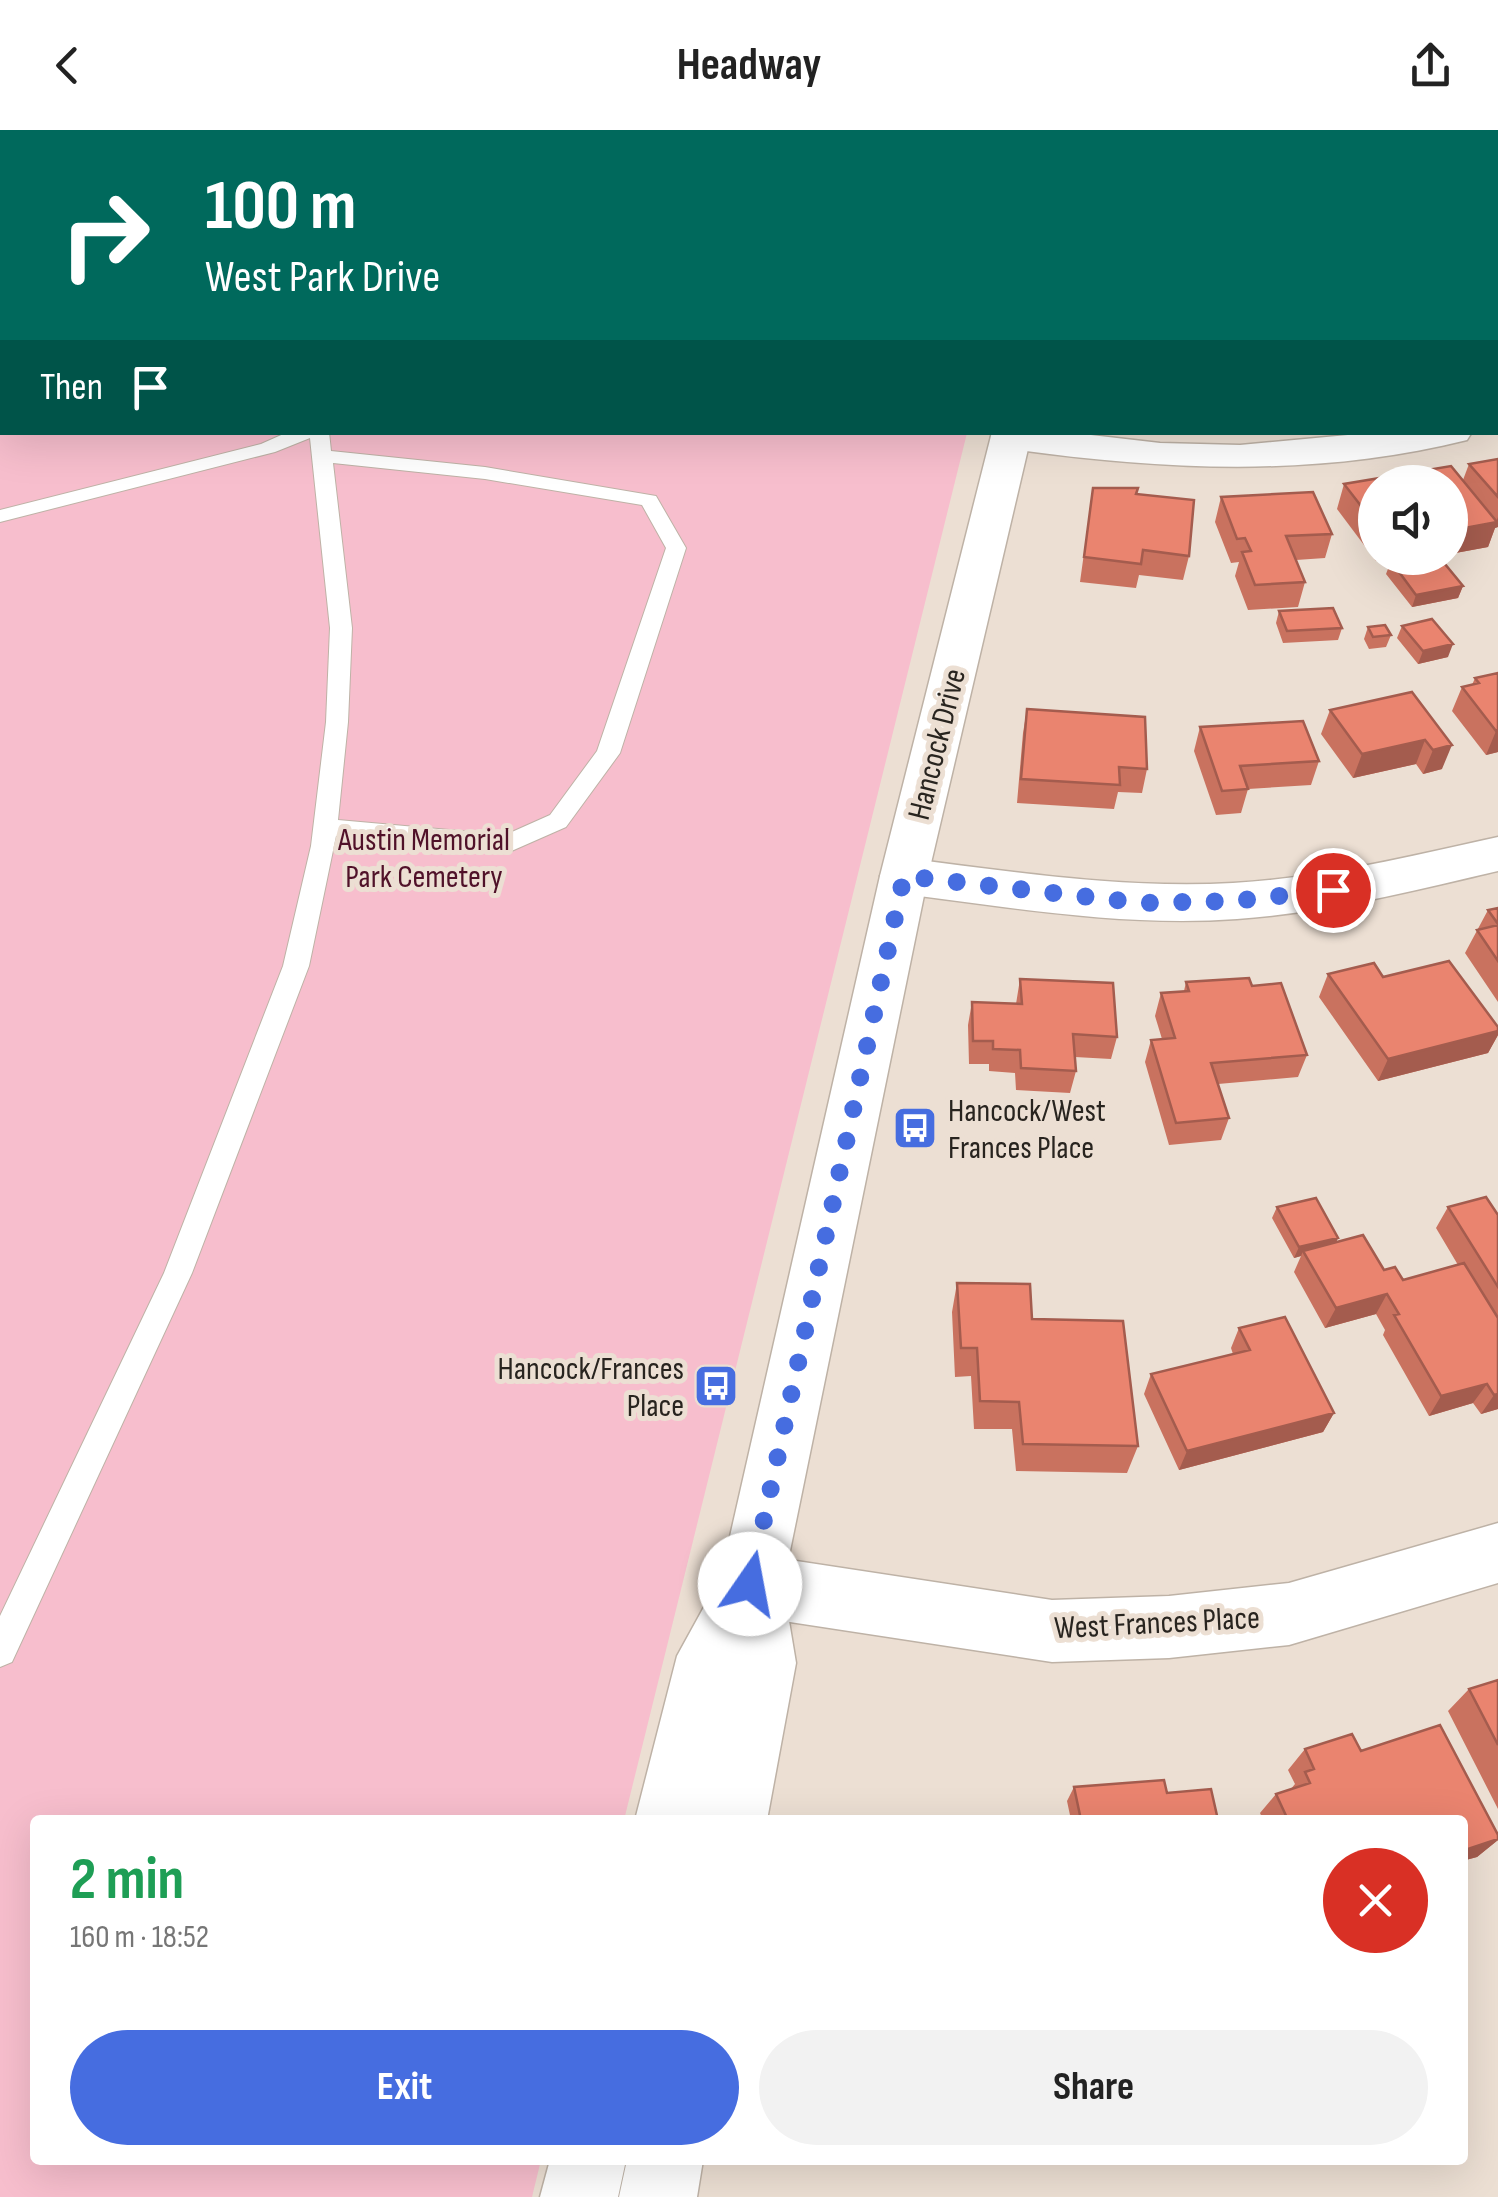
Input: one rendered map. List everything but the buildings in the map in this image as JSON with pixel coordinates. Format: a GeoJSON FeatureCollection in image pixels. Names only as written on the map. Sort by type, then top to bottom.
{"type":"FeatureCollection","features":[{"type":"Feature","properties":{"kind":"street"},"geometry":{"type":"LineString","coordinates":[[1012,435],[1111,451],[1210,458],[1292,455],[1432,435]]}},
{"type":"Feature","properties":{"kind":"street","name":"Hancock Drive"},"geometry":{"type":"LineString","coordinates":[[671,1815],[710,1656],[750,1584],[904,876],[1012,435]]}},
{"type":"Feature","properties":{"kind":"street"},"geometry":{"type":"LineString","coordinates":[[904,876],[1142,903],[1234,901],[1333,890],[1498,854]]}},
{"type":"Feature","properties":{"kind":"street","name":"West Frances Place"},"geometry":{"type":"LineString","coordinates":[[750,1584],[1052,1631],[1170,1627],[1288,1614],[1498,1553]]}},
{"type":"Feature","properties":{"kind":"street","name":"Hancock Drive"},"geometry":{"type":"LineString","coordinates":[[733,1815],[763,1663],[750,1584]]}},
{"type":"Feature","properties":{"kind":"street"},"geometry":{"type":"LineString","coordinates":[[579,2197],[587,2165]]}},
{"type":"Feature","properties":{"kind":"street"},"geometry":{"type":"LineString","coordinates":[[658,2197],[664,2165]]}},
{"type":"Feature","properties":{"kind":"lane"},"geometry":{"type":"LineString","coordinates":[[0,516],[268,448],[299,435]]}},
{"type":"Feature","properties":{"kind":"lane"},"geometry":{"type":"LineString","coordinates":[[0,1651],[178,1272],[296,966],[326,828],[337,722],[341,628],[320,444],[650,500],[676,548],[608,753],[558,821],[506,844],[326,828]]}},
{"type":"Feature","properties":{"kind":"green space","name":"Austin Memorial Park Cemetery"},"geometry":{"type":"Polygon","coordinates":[[[0,435],[967,435],[625,1815],[30,1815],[30,2165],[540,2165],[532,2197],[0,2197],[0,435]]]}},
{"type":"Feature","properties":{"kind":"place","name":"Hancock/West Frances Place"},"geometry":{"type":"Point","coordinates":[915,1128]}},
{"type":"Feature","properties":{"kind":"place","name":"Hancock/Frances Place"},"geometry":{"type":"Point","coordinates":[716,1386]}},
{"type":"Feature","properties":{"kind":"route"},"geometry":{"type":"LineString","coordinates":[[750,1584],[904,876],[1142,903],[1234,901],[1333,890]]}}]}
